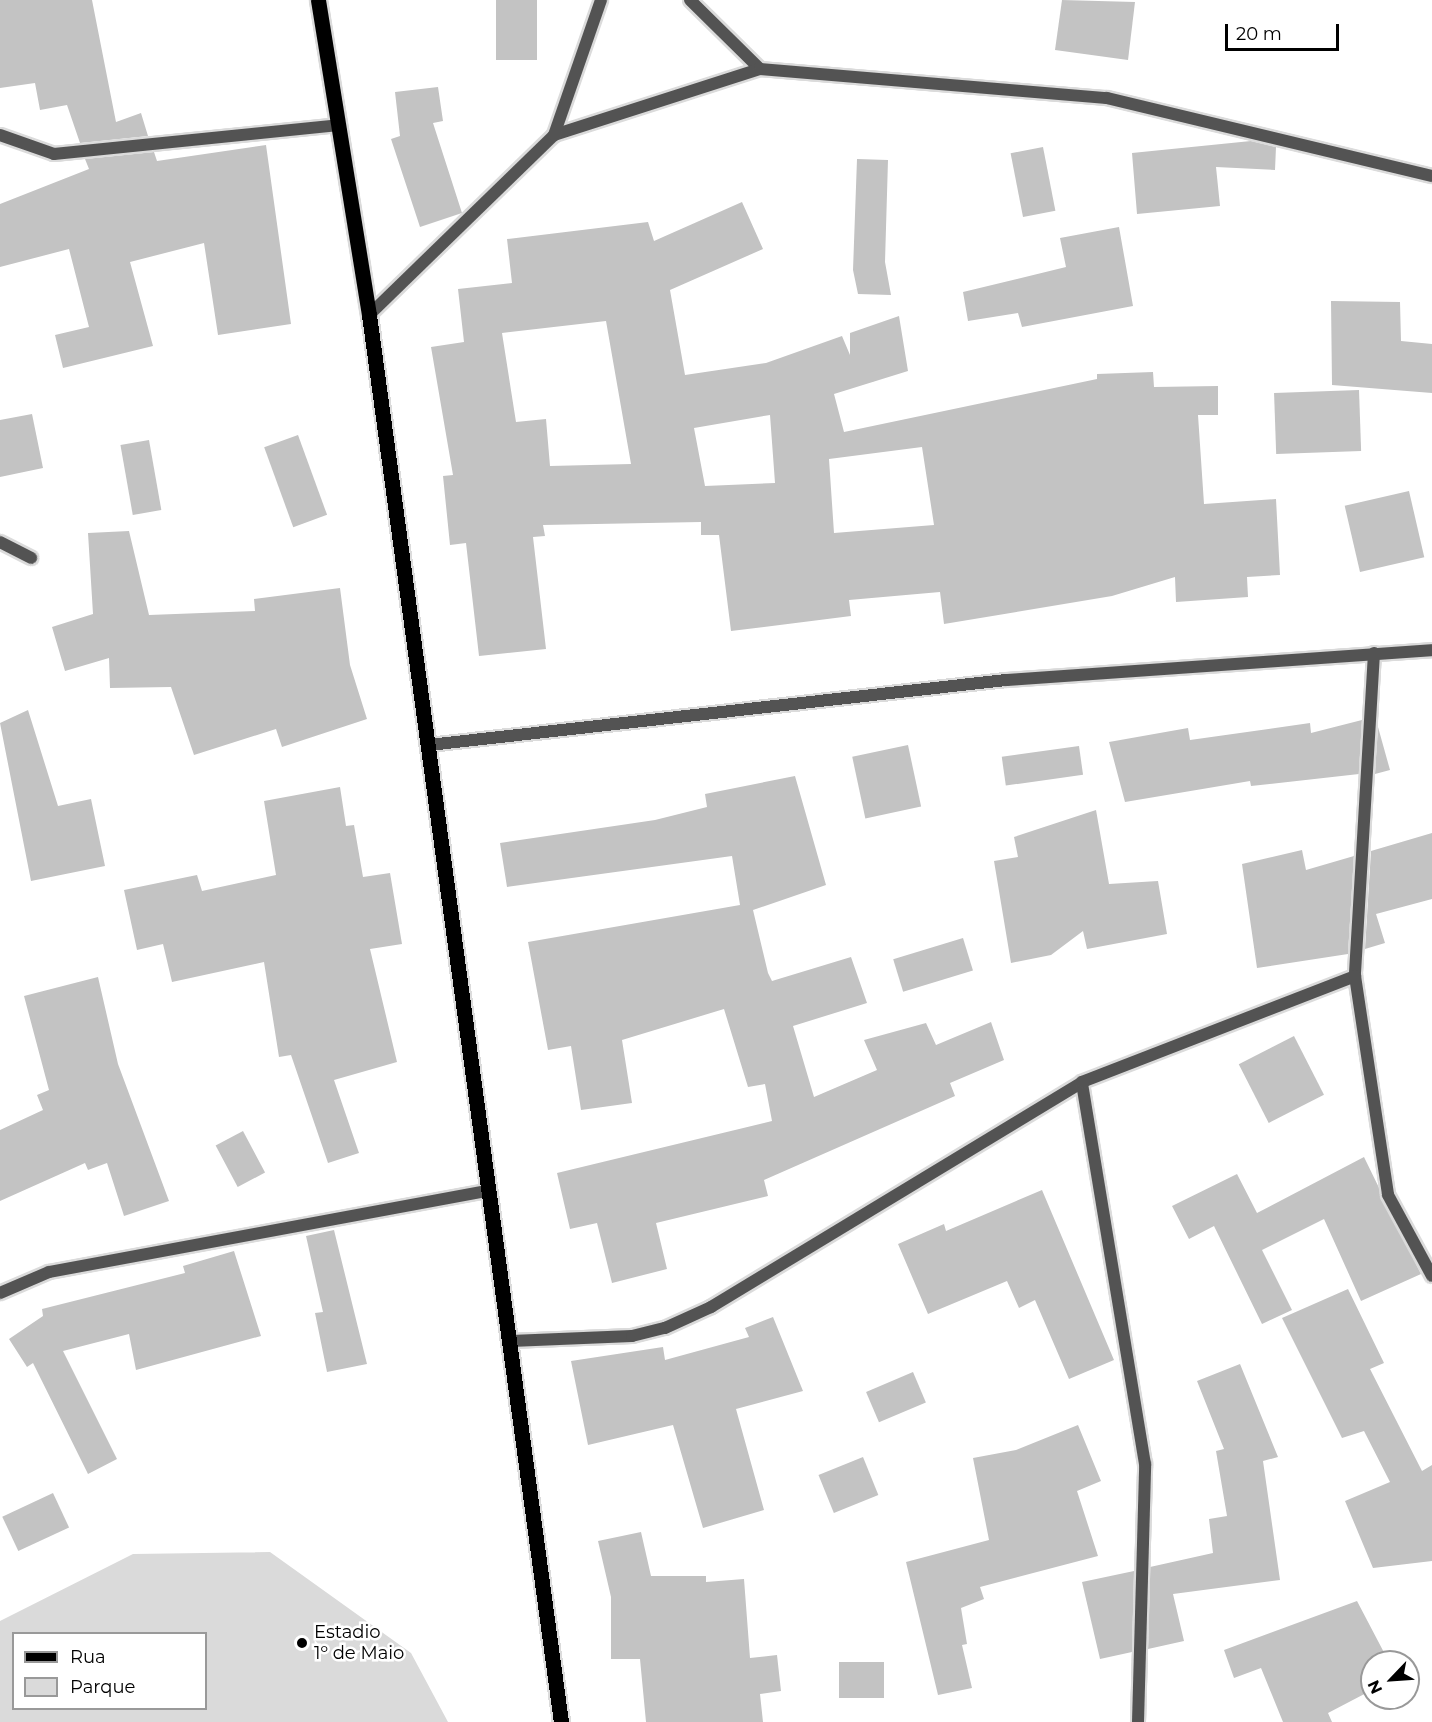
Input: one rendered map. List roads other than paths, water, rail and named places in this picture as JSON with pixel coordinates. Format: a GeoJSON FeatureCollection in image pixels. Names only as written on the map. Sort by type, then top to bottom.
{"type":"FeatureCollection","features":[{"type":"Feature","properties":{"kind":"main road"},"geometry":{"type":"LineString","coordinates":[[318,0],[369,315],[429,745],[487,1191],[511,1341],[561,1722]]}},
{"type":"Feature","properties":{"kind":"street"},"geometry":{"type":"LineString","coordinates":[[554,135],[601,0]]}},
{"type":"Feature","properties":{"kind":"street"},"geometry":{"type":"LineString","coordinates":[[690,0],[760,69]]}},
{"type":"Feature","properties":{"kind":"street"},"geometry":{"type":"LineString","coordinates":[[369,315],[554,135],[760,69],[1107,98],[1432,176]]}},
{"type":"Feature","properties":{"kind":"street"},"geometry":{"type":"LineString","coordinates":[[0,135],[54,154],[339,125]]}},
{"type":"Feature","properties":{"kind":"street"},"geometry":{"type":"LineString","coordinates":[[0,542],[31,558]]}},
{"type":"Feature","properties":{"kind":"street"},"geometry":{"type":"LineString","coordinates":[[429,745],[1006,680],[1432,650]]}},
{"type":"Feature","properties":{"kind":"street"},"geometry":{"type":"LineString","coordinates":[[1374,653],[1355,976],[1388,1195],[1432,1276]]}},
{"type":"Feature","properties":{"kind":"street"},"geometry":{"type":"LineString","coordinates":[[511,1341],[632,1336],[674,1324],[1082,1082],[1355,976]]}},
{"type":"Feature","properties":{"kind":"street"},"geometry":{"type":"LineString","coordinates":[[1082,1082],[1145,1464],[1138,1722]]}},
{"type":"Feature","properties":{"kind":"street"},"geometry":{"type":"LineString","coordinates":[[0,1293],[49,1272],[487,1191]]}},
{"type":"Feature","properties":{"kind":"place","name":"Estadio 1º de Maio"},"geometry":{"type":"Point","coordinates":[302,1643]}}]}
